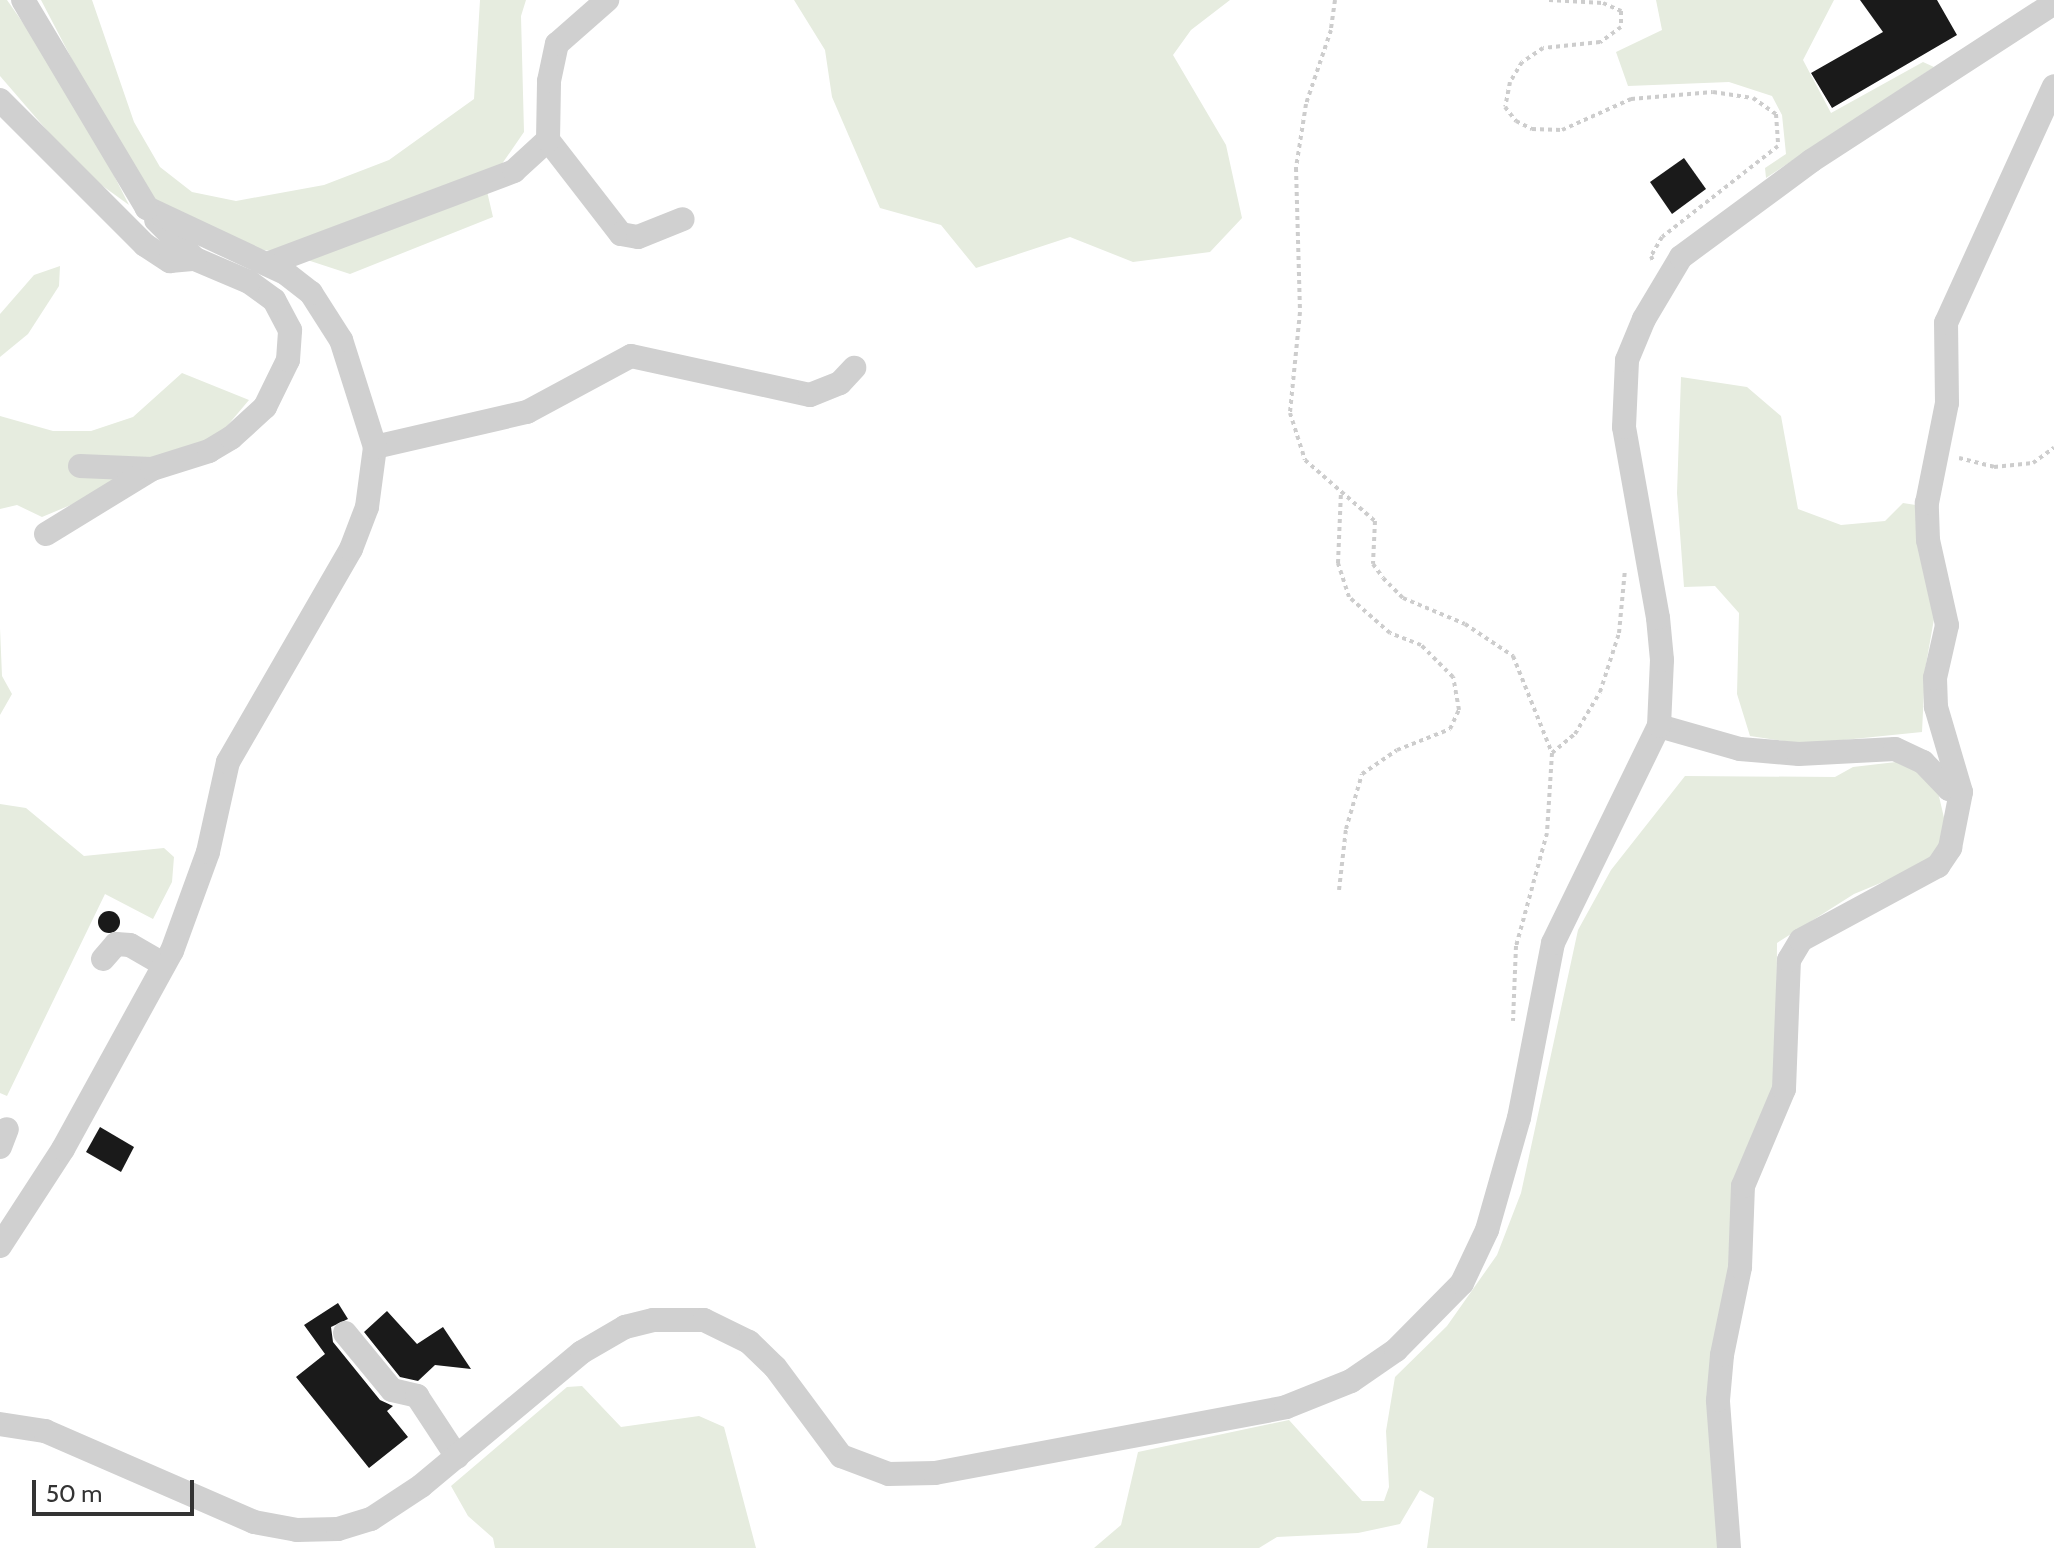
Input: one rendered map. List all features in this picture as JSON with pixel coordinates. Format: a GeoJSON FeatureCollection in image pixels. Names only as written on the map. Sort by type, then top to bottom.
{"type":"FeatureCollection","features":[{"type":"Feature","properties":{"kind":"street"},"geometry":{"type":"LineString","coordinates":[[23,0],[147,208],[195,259],[249,282],[274,300],[290,330],[288,360],[280,383],[252,421],[209,451],[152,469],[46,534]]}},
{"type":"Feature","properties":{"kind":"street"},"geometry":{"type":"LineString","coordinates":[[607,0],[557,44],[549,81],[548,140],[621,234],[638,237],[683,219]]}},
{"type":"Feature","properties":{"kind":"street"},"geometry":{"type":"LineString","coordinates":[[0,1424],[45,1431],[254,1522],[297,1530],[338,1529],[371,1519],[457,1457],[582,1352],[625,1327],[685,1317],[704,1320],[749,1342],[775,1367],[841,1456],[889,1474],[935,1473],[1286,1407],[1351,1381],[1396,1350],[1462,1283],[1503,1187],[1553,943],[1587,867],[1646,762],[1659,726],[1662,660],[1643,549],[1623,389],[1627,360],[1663,281],[1681,257],[1811,161],[2054,3]]}},
{"type":"Feature","properties":{"kind":"street"},"geometry":{"type":"LineString","coordinates":[[1729,1548],[1718,1400],[1722,1355],[1740,1267],[1743,1186],[1784,1089],[1789,960],[1801,940],[1938,866],[1950,848],[1961,792],[1936,707],[1935,678],[1947,625],[1928,540],[1927,503],[1947,403],[1946,323],[2054,86]]}},
{"type":"Feature","properties":{"kind":"street"},"geometry":{"type":"LineString","coordinates":[[0,100],[145,245],[170,261],[195,259]]}},
{"type":"Feature","properties":{"kind":"street"},"geometry":{"type":"LineString","coordinates":[[267,264],[501,179],[548,140]]}},
{"type":"Feature","properties":{"kind":"street"},"geometry":{"type":"LineString","coordinates":[[0,1246],[63,1149],[164,965],[208,852],[228,762],[351,549],[367,507],[375,447],[360,387],[329,316],[311,293],[267,264],[147,208]]}},
{"type":"Feature","properties":{"kind":"street"},"geometry":{"type":"LineString","coordinates":[[375,447],[527,412],[631,356],[810,395],[840,383],[854,368]]}},
{"type":"Feature","properties":{"kind":"street"},"geometry":{"type":"LineString","coordinates":[[80,466],[132,464],[152,469]]}},
{"type":"Feature","properties":{"kind":"street"},"geometry":{"type":"LineString","coordinates":[[1659,726],[1740,749],[1799,754],[1895,749],[1923,762],[1949,789],[1961,792]]}},
{"type":"Feature","properties":{"kind":"street"},"geometry":{"type":"LineString","coordinates":[[103,959],[116,944],[130,945],[164,965]]}},
{"type":"Feature","properties":{"kind":"street"},"geometry":{"type":"LineString","coordinates":[[345,1333],[392,1390],[417,1396],[457,1457]]}},
{"type":"Feature","properties":{"kind":"path"},"geometry":{"type":"LineString","coordinates":[[1335,0],[1331,30],[1306,104],[1296,168],[1300,312],[1290,413],[1305,460],[1341,492],[1362,504],[1375,521],[1373,564],[1403,598],[1465,624],[1513,656],[1552,753],[1547,833],[1516,946],[1514,1026],[1534,1032]]}},
{"type":"Feature","properties":{"kind":"path"},"geometry":{"type":"LineString","coordinates":[[1549,0],[1603,3],[1621,11],[1621,27],[1600,42],[1543,48],[1522,62],[1510,82],[1505,107],[1516,121],[1532,129],[1562,130],[1631,99],[1713,92],[1753,98],[1776,114],[1778,146],[1662,237],[1651,256],[1663,281]]}},
{"type":"Feature","properties":{"kind":"path"},"geometry":{"type":"LineString","coordinates":[[1938,452],[1994,467],[2033,463],[2054,448]]}},
{"type":"Feature","properties":{"kind":"path"},"geometry":{"type":"LineString","coordinates":[[1339,890],[1346,829],[1362,774],[1397,750],[1450,729],[1459,710],[1453,677],[1421,645],[1390,633],[1349,597],[1338,563],[1341,492]]}},
{"type":"Feature","properties":{"kind":"path"},"geometry":{"type":"LineString","coordinates":[[1552,753],[1575,734],[1600,692],[1619,633],[1625,562],[1643,549]]}},
{"type":"Feature","properties":{"kind":"shaded area"},"geometry":{"type":"Polygon","coordinates":[[[0,0],[7,0],[72,93],[129,205],[82,171],[0,76],[0,0]]]}},
{"type":"Feature","properties":{"kind":"shaded area"},"geometry":{"type":"Polygon","coordinates":[[[41,0],[92,0],[134,122],[160,167],[192,192],[236,201],[324,185],[389,160],[474,99],[480,0],[526,0],[521,16],[524,132],[486,187],[493,217],[350,274],[289,254],[227,244],[149,207],[41,0]]]}},
{"type":"Feature","properties":{"kind":"shaded area"},"geometry":{"type":"Polygon","coordinates":[[[794,0],[1230,0],[1191,30],[1173,55],[1226,145],[1242,218],[1210,252],[1133,262],[1070,237],[976,268],[941,225],[880,208],[832,97],[825,50],[794,0]]]}},
{"type":"Feature","properties":{"kind":"shaded area"},"geometry":{"type":"Polygon","coordinates":[[[1656,0],[1834,0],[1803,60],[1831,113],[1923,62],[1934,67],[1766,178],[1765,168],[1786,154],[1782,115],[1772,96],[1729,82],[1628,86],[1616,52],[1662,30],[1656,0]]]}},
{"type":"Feature","properties":{"kind":"shaded area"},"geometry":{"type":"Polygon","coordinates":[[[60,266],[59,286],[28,334],[0,357],[0,314],[34,275],[60,266]]]}},
{"type":"Feature","properties":{"kind":"shaded area"},"geometry":{"type":"Polygon","coordinates":[[[182,373],[249,400],[222,432],[145,474],[42,517],[17,505],[0,509],[0,416],[53,431],[91,431],[133,417],[182,373]]]}},
{"type":"Feature","properties":{"kind":"shaded area"},"geometry":{"type":"Polygon","coordinates":[[[1681,377],[1747,387],[1781,416],[1798,509],[1841,525],[1885,521],[1903,503],[1922,506],[1937,602],[1925,670],[1922,732],[1804,744],[1750,736],[1737,694],[1739,613],[1715,586],[1684,587],[1677,493],[1681,377]]]}},
{"type":"Feature","properties":{"kind":"shaded area"},"geometry":{"type":"Polygon","coordinates":[[[0,628],[2,676],[12,694],[0,715],[0,628]]]}},
{"type":"Feature","properties":{"kind":"shaded area"},"geometry":{"type":"Polygon","coordinates":[[[1896,762],[1922,774],[1938,792],[1945,822],[1939,846],[1924,865],[1854,894],[1777,943],[1776,1088],[1736,1194],[1725,1548],[1427,1548],[1434,1498],[1420,1490],[1400,1524],[1358,1533],[1277,1537],[1259,1548],[1094,1548],[1121,1525],[1138,1452],[1289,1420],[1362,1501],[1384,1501],[1389,1487],[1386,1431],[1395,1377],[1447,1326],[1497,1255],[1521,1193],[1578,930],[1611,870],[1685,776],[1835,777],[1853,767],[1896,762]]]}},
{"type":"Feature","properties":{"kind":"shaded area"},"geometry":{"type":"Polygon","coordinates":[[[0,804],[26,808],[84,856],[164,848],[174,857],[172,882],[153,919],[105,894],[7,1096],[0,1093],[0,804]]]}},
{"type":"Feature","properties":{"kind":"shaded area"},"geometry":{"type":"Polygon","coordinates":[[[582,1386],[621,1427],[699,1416],[724,1427],[756,1548],[495,1548],[493,1538],[468,1516],[451,1486],[567,1387],[582,1386]]]}},
{"type":"Feature","properties":{"kind":"building"},"geometry":{"type":"Polygon","coordinates":[[[1860,0],[1937,0],[1957,35],[1832,108],[1811,73],[1883,32],[1860,0]]]}},
{"type":"Feature","properties":{"kind":"building"},"geometry":{"type":"Polygon","coordinates":[[[1684,158],[1706,189],[1672,214],[1650,182],[1684,158]]]}},
{"type":"Feature","properties":{"kind":"building"},"geometry":{"type":"Polygon","coordinates":[[[109,911],[117,914],[120,922],[117,930],[109,933],[101,930],[98,922],[101,914],[109,911]]]}},
{"type":"Feature","properties":{"kind":"building"},"geometry":{"type":"Polygon","coordinates":[[[100,1127],[134,1147],[121,1172],[86,1152],[100,1127]]]}},
{"type":"Feature","properties":{"kind":"building"},"geometry":{"type":"Polygon","coordinates":[[[338,1303],[348,1319],[331,1327],[333,1342],[380,1400],[393,1406],[387,1411],[408,1437],[369,1468],[296,1377],[325,1354],[304,1325],[338,1303]]]}},
{"type":"Feature","properties":{"kind":"building"},"geometry":{"type":"Polygon","coordinates":[[[387,1311],[417,1344],[443,1327],[471,1369],[435,1365],[418,1381],[400,1377],[364,1332],[387,1311]]]}}]}
